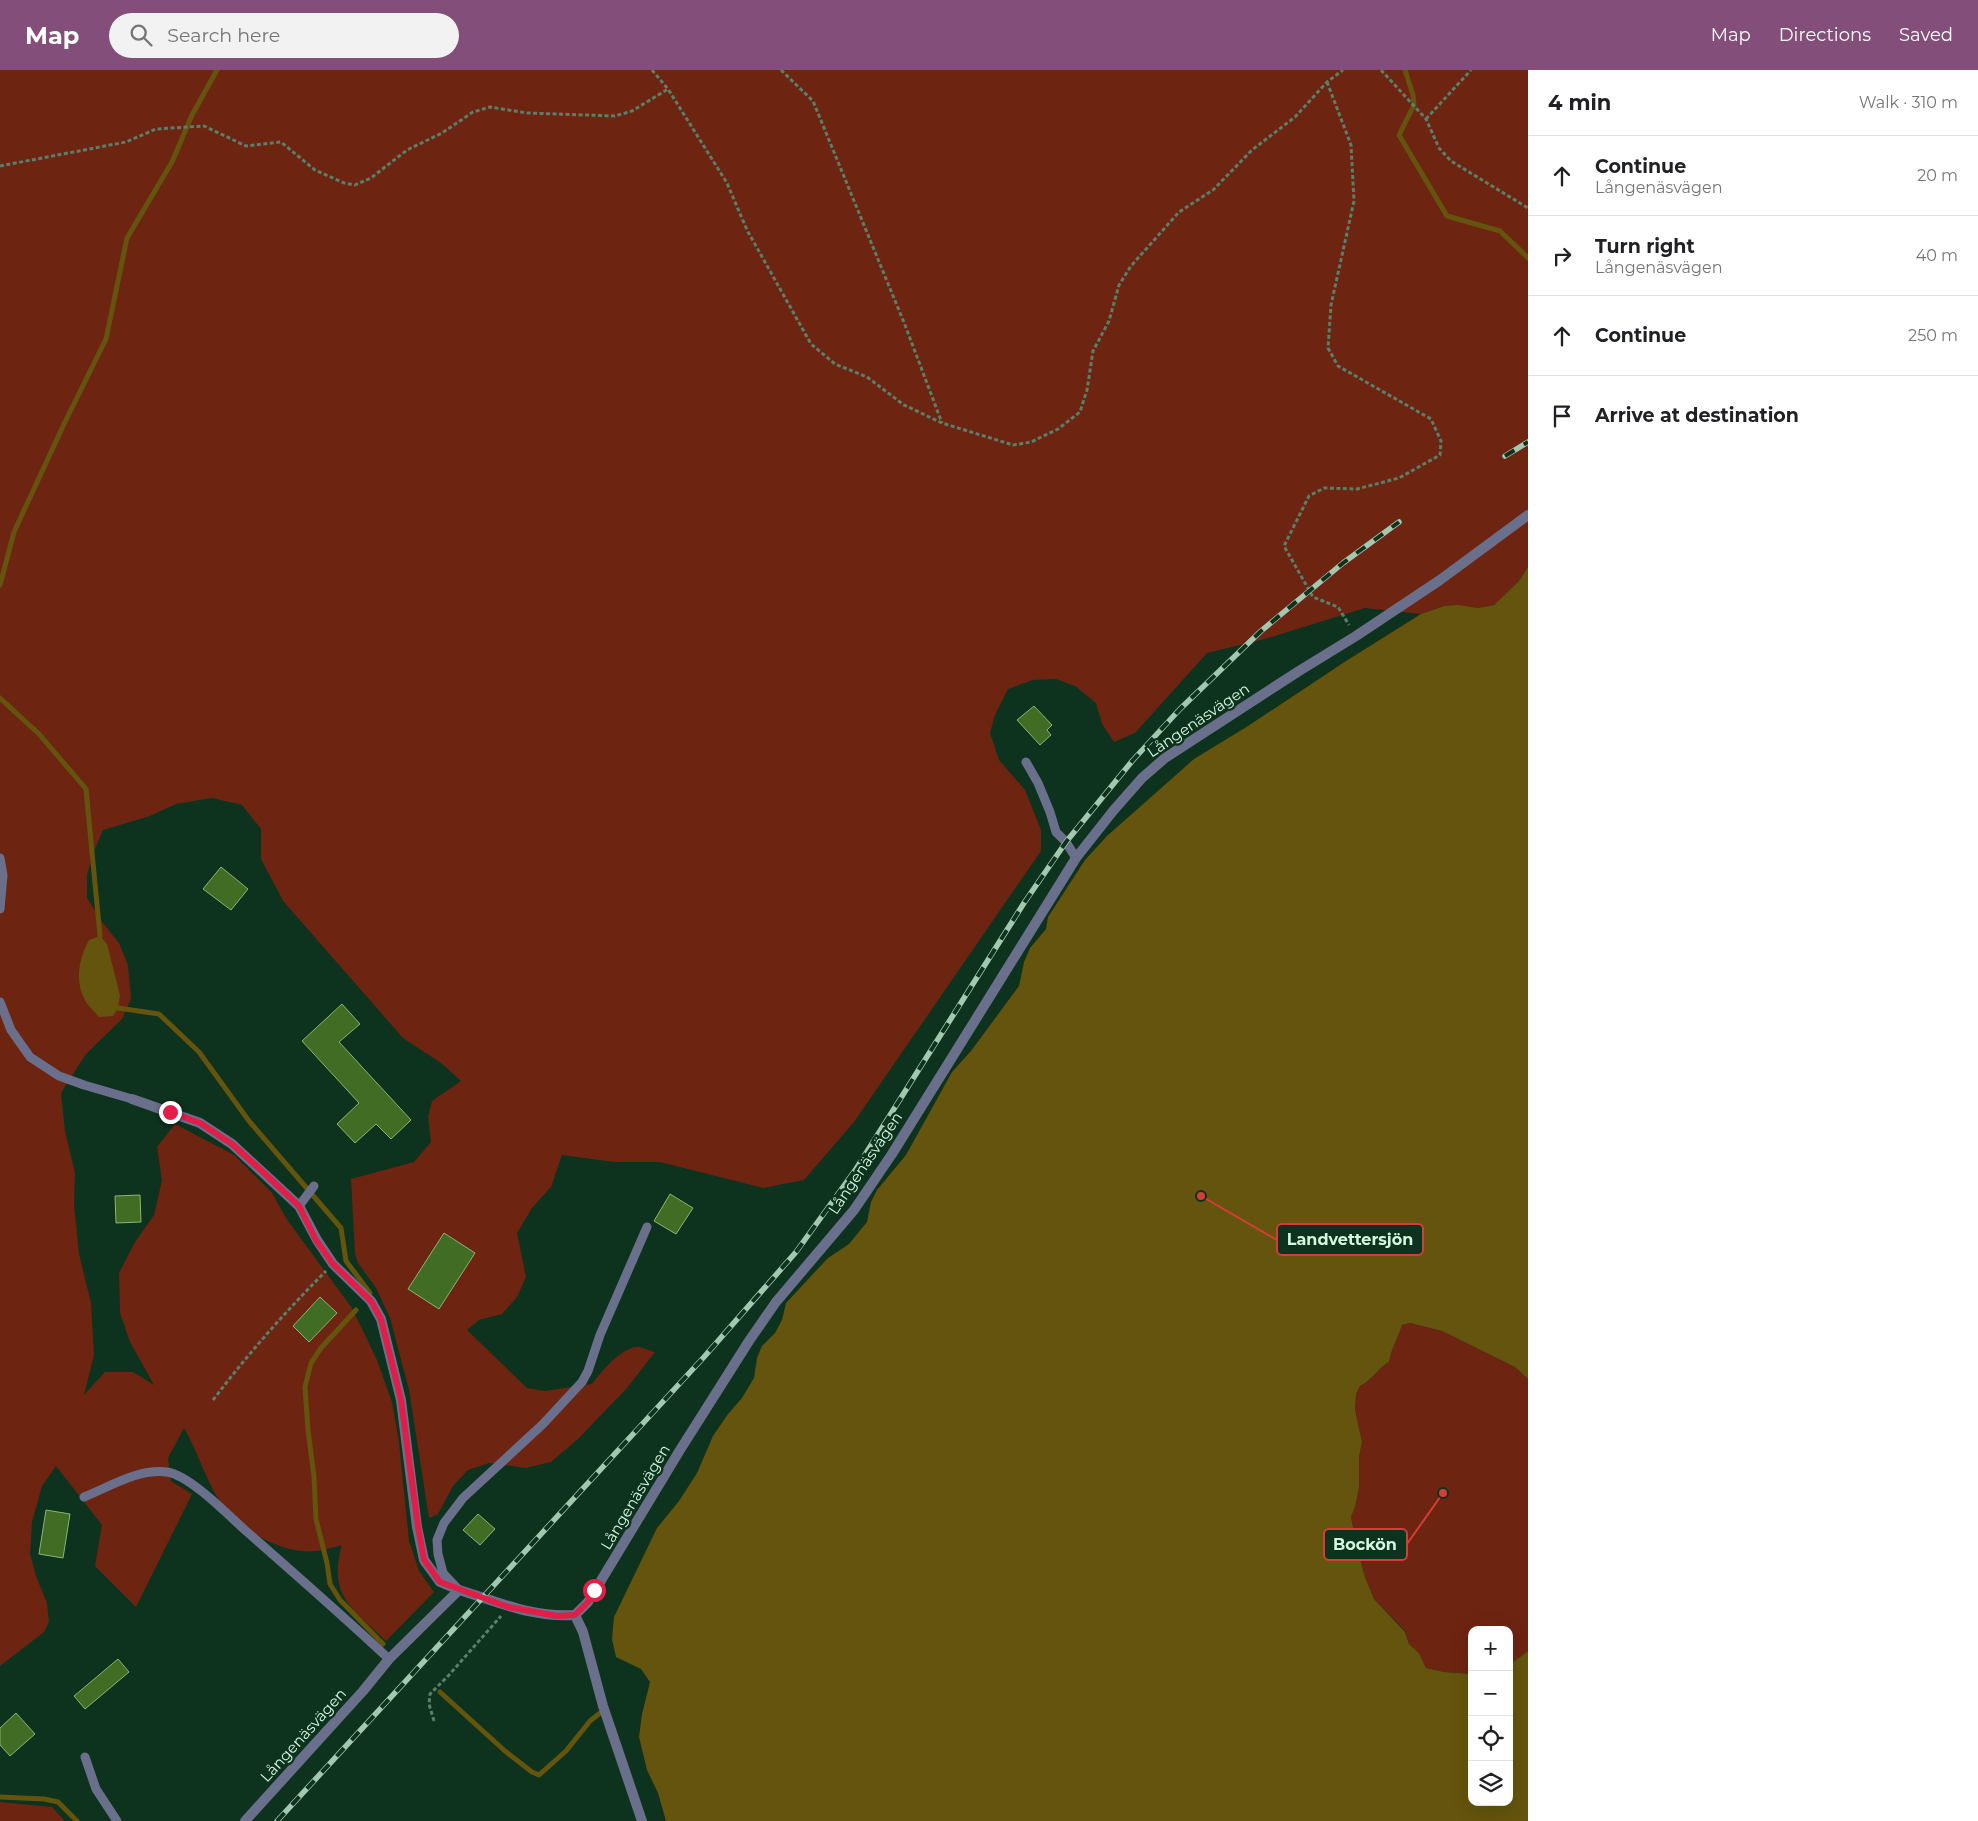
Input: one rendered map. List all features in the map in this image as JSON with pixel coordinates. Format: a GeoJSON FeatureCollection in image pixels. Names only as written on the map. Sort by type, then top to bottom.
{"type":"FeatureCollection","features":[{"type":"Feature","properties":{"kind":"street","name":"Långenäsvägen"},"geometry":{"type":"LineString","coordinates":[[575,1615],[588,1602],[610,1568],[680,1450],[776,1302],[854,1210],[892,1154],[1076,858],[1142,778],[1165,758],[1440,580],[1528,515]]}},
{"type":"Feature","properties":{"kind":"street"},"geometry":{"type":"LineString","coordinates":[[132,1099],[200,1123],[232,1144],[299,1206],[316,1240],[333,1264],[371,1301],[381,1319],[401,1400],[424,1560],[440,1582],[459,1590],[508,1607],[557,1616],[575,1615],[583,1632],[603,1706],[642,1821]]}},
{"type":"Feature","properties":{"kind":"street","name":"Långenäsvägen"},"geometry":{"type":"LineString","coordinates":[[245,1821],[363,1691],[389,1659],[459,1590]]}},
{"type":"Feature","properties":{"kind":"lane"},"geometry":{"type":"LineString","coordinates":[[1026,762],[1038,783],[1056,832],[1066,842],[1076,858]]}},
{"type":"Feature","properties":{"kind":"lane"},"geometry":{"type":"LineString","coordinates":[[0,858],[3,875],[0,908]]}},
{"type":"Feature","properties":{"kind":"lane"},"geometry":{"type":"LineString","coordinates":[[0,1002],[11,1030],[30,1056],[59,1076],[132,1099]]}},
{"type":"Feature","properties":{"kind":"lane"},"geometry":{"type":"LineString","coordinates":[[299,1206],[306,1194],[314,1186]]}},
{"type":"Feature","properties":{"kind":"lane"},"geometry":{"type":"LineString","coordinates":[[459,1590],[443,1573],[438,1554],[437,1540],[444,1523],[463,1498],[542,1424],[582,1382],[588,1371],[600,1335],[647,1227]]}},
{"type":"Feature","properties":{"kind":"lane"},"geometry":{"type":"LineString","coordinates":[[84,1497],[145,1474],[168,1472],[180,1476],[219,1507],[389,1659]]}},
{"type":"Feature","properties":{"kind":"lane"},"geometry":{"type":"LineString","coordinates":[[85,1757],[96,1790],[117,1821]]}},
{"type":"Feature","properties":{"kind":"path"},"geometry":{"type":"LineString","coordinates":[[652,70],[668,89],[727,183],[746,230],[811,344],[836,364],[867,377],[904,405],[942,423],[1013,445],[1031,442],[1058,429],[1080,412],[1087,390],[1093,350],[1109,321],[1119,285],[1131,266],[1179,212],[1213,190],[1252,150],[1295,116],[1340,70]]}},
{"type":"Feature","properties":{"kind":"path"},"geometry":{"type":"LineString","coordinates":[[781,70],[813,102],[905,324],[942,423]]}},
{"type":"Feature","properties":{"kind":"path"},"geometry":{"type":"LineString","coordinates":[[1381,70],[1426,120],[1439,148],[1450,161],[1528,208]]}},
{"type":"Feature","properties":{"kind":"path"},"geometry":{"type":"LineString","coordinates":[[1426,120],[1470,70]]}},
{"type":"Feature","properties":{"kind":"path"},"geometry":{"type":"LineString","coordinates":[[1327,82],[1351,145],[1354,201],[1331,305],[1328,348],[1338,366],[1431,419],[1441,441],[1440,454],[1399,478],[1357,488],[1324,488],[1309,496],[1284,546],[1313,597],[1338,607],[1356,636]]}},
{"type":"Feature","properties":{"kind":"path"},"geometry":{"type":"LineString","coordinates":[[0,166],[126,142],[156,129],[204,126],[246,146],[281,142],[315,170],[344,183],[355,185],[371,178],[407,150],[442,133],[473,112],[490,107],[527,113],[614,116],[632,111],[668,89]]}},
{"type":"Feature","properties":{"kind":"path"},"geometry":{"type":"LineString","coordinates":[[213,1400],[247,1356],[291,1305],[333,1264]]}},
{"type":"Feature","properties":{"kind":"path"},"geometry":{"type":"LineString","coordinates":[[434,1720],[429,1704],[430,1694],[450,1675],[508,1607]]}},
{"type":"Feature","properties":{"kind":"shaded area"},"geometry":{"type":"Polygon","coordinates":[[[0,70],[1528,70],[1528,567],[1519,581],[1494,605],[1478,608],[1444,606],[1421,614],[1365,608],[1265,639],[1207,653],[1135,733],[1114,742],[1102,724],[1096,703],[1075,686],[1056,679],[1033,680],[1008,689],[995,715],[990,733],[999,760],[1025,790],[1041,830],[1041,851],[854,1122],[804,1180],[763,1188],[660,1162],[614,1162],[562,1155],[551,1187],[532,1208],[517,1233],[526,1277],[517,1297],[502,1314],[479,1320],[467,1330],[527,1388],[545,1391],[592,1384],[612,1361],[632,1348],[639,1347],[655,1352],[627,1388],[578,1439],[551,1462],[526,1468],[489,1463],[468,1470],[453,1486],[438,1514],[429,1518],[409,1390],[390,1318],[376,1288],[358,1263],[355,1254],[351,1179],[414,1162],[431,1142],[428,1117],[432,1101],[461,1081],[441,1063],[403,1038],[283,901],[261,859],[261,829],[242,805],[212,798],[176,804],[150,816],[103,830],[87,875],[87,898],[119,943],[128,965],[131,999],[122,1019],[86,1054],[61,1093],[65,1131],[75,1173],[74,1204],[79,1254],[91,1303],[94,1355],[84,1395],[105,1372],[133,1372],[154,1385],[130,1342],[120,1313],[119,1273],[135,1242],[154,1215],[162,1180],[157,1147],[175,1124],[234,1155],[272,1193],[288,1221],[352,1308],[377,1360],[392,1402],[399,1442],[409,1541],[419,1571],[434,1592],[386,1641],[363,1620],[346,1600],[338,1577],[338,1562],[342,1545],[319,1551],[288,1549],[249,1530],[227,1511],[219,1500],[209,1483],[184,1428],[168,1458],[171,1481],[192,1494],[136,1607],[95,1566],[102,1525],[56,1466],[42,1486],[32,1522],[30,1554],[36,1576],[47,1603],[49,1622],[44,1632],[0,1666],[0,70]],[[115,977],[113,1016],[120,995],[115,977]]]}},
{"type":"Feature","properties":{"kind":"shaded area"},"geometry":{"type":"Polygon","coordinates":[[[1528,567],[1528,1379],[1515,1367],[1442,1331],[1410,1323],[1402,1325],[1389,1362],[1360,1386],[1356,1394],[1355,1410],[1362,1442],[1359,1457],[1359,1487],[1351,1517],[1365,1577],[1374,1599],[1405,1632],[1409,1644],[1419,1653],[1426,1668],[1444,1672],[1468,1674],[1468,1806],[1513,1806],[1513,1662],[1528,1651],[1528,1821],[666,1821],[658,1793],[647,1770],[639,1737],[642,1714],[650,1682],[641,1669],[616,1657],[612,1639],[614,1617],[657,1528],[679,1501],[697,1473],[713,1436],[742,1398],[754,1378],[757,1358],[762,1346],[775,1333],[782,1320],[786,1303],[828,1258],[849,1244],[867,1222],[871,1202],[877,1190],[906,1155],[952,1072],[971,1051],[1019,986],[1024,962],[1030,948],[1046,929],[1048,917],[1085,860],[1107,836],[1194,759],[1248,726],[1346,661],[1421,614],[1444,606],[1458,605],[1478,608],[1494,605],[1519,581],[1528,567]]]}},
{"type":"Feature","properties":{"kind":"shaded area"},"geometry":{"type":"Polygon","coordinates":[[[100,936],[107,944],[120,995],[118,1008],[113,1016],[99,1017],[86,1002],[80,986],[80,962],[86,947],[89,940],[100,936]]]}},
{"type":"Feature","properties":{"kind":"shaded area"},"geometry":{"type":"Polygon","coordinates":[[[1410,1323],[1442,1331],[1515,1367],[1528,1379],[1528,1651],[1513,1662],[1513,1626],[1468,1626],[1468,1674],[1444,1672],[1426,1668],[1419,1653],[1409,1644],[1405,1631],[1374,1599],[1365,1577],[1351,1517],[1359,1487],[1359,1457],[1362,1442],[1355,1410],[1356,1394],[1360,1386],[1389,1362],[1402,1325],[1410,1323]]]}},
{"type":"Feature","properties":{"kind":"shaded area"},"geometry":{"type":"Polygon","coordinates":[[[0,1802],[52,1807],[65,1821],[0,1821],[0,1802]]]}},
{"type":"Feature","properties":{"kind":"building"},"geometry":{"type":"Polygon","coordinates":[[[1034,706],[1052,725],[1047,730],[1051,735],[1040,745],[1017,720],[1034,706]]]}},
{"type":"Feature","properties":{"kind":"building"},"geometry":{"type":"Polygon","coordinates":[[[221,867],[248,889],[231,910],[203,889],[221,867]]]}},
{"type":"Feature","properties":{"kind":"building"},"geometry":{"type":"Polygon","coordinates":[[[342,1004],[360,1024],[339,1042],[411,1120],[391,1139],[376,1124],[355,1143],[337,1124],[359,1103],[302,1041],[342,1004]]]}},
{"type":"Feature","properties":{"kind":"building"},"geometry":{"type":"Polygon","coordinates":[[[670,1194],[693,1208],[676,1234],[654,1221],[670,1194]]]}},
{"type":"Feature","properties":{"kind":"building"},"geometry":{"type":"Polygon","coordinates":[[[140,1195],[141,1222],[116,1223],[115,1196],[140,1195]]]}},
{"type":"Feature","properties":{"kind":"building"},"geometry":{"type":"Polygon","coordinates":[[[444,1233],[475,1253],[439,1309],[408,1289],[444,1233]]]}},
{"type":"Feature","properties":{"kind":"building"},"geometry":{"type":"Polygon","coordinates":[[[320,1297],[337,1313],[309,1342],[293,1326],[320,1297]]]}},
{"type":"Feature","properties":{"kind":"building"},"geometry":{"type":"Polygon","coordinates":[[[46,1510],[70,1514],[63,1558],[39,1554],[46,1510]]]}},
{"type":"Feature","properties":{"kind":"building"},"geometry":{"type":"Polygon","coordinates":[[[478,1514],[495,1529],[480,1545],[463,1530],[478,1514]]]}},
{"type":"Feature","properties":{"kind":"building"},"geometry":{"type":"Polygon","coordinates":[[[118,1659],[129,1672],[85,1709],[74,1696],[118,1659]]]}},
{"type":"Feature","properties":{"kind":"building"},"geometry":{"type":"Polygon","coordinates":[[[16,1713],[35,1734],[10,1756],[0,1745],[0,1728],[16,1713]]]}},
{"type":"Feature","properties":{"kind":"waterway"},"geometry":{"type":"LineString","coordinates":[[0,585],[14,532],[106,339],[127,238],[172,162],[192,115],[217,70]]}},
{"type":"Feature","properties":{"kind":"waterway"},"geometry":{"type":"LineString","coordinates":[[1405,70],[1413,95],[1414,105],[1399,135],[1447,216],[1500,231],[1528,258]]}},
{"type":"Feature","properties":{"kind":"waterway"},"geometry":{"type":"LineString","coordinates":[[0,698],[39,734],[86,789],[100,936]]}},
{"type":"Feature","properties":{"kind":"waterway"},"geometry":{"type":"LineString","coordinates":[[118,1008],[159,1014],[199,1052],[249,1121],[341,1228],[346,1261],[370,1293]]}},
{"type":"Feature","properties":{"kind":"waterway"},"geometry":{"type":"LineString","coordinates":[[356,1310],[321,1348],[311,1363],[305,1387],[308,1430],[314,1477],[316,1519],[330,1584],[340,1600],[383,1644]]}},
{"type":"Feature","properties":{"kind":"waterway"},"geometry":{"type":"LineString","coordinates":[[440,1692],[505,1751],[532,1772],[539,1775],[566,1751],[590,1721],[600,1713]]}},
{"type":"Feature","properties":{"kind":"waterway"},"geometry":{"type":"LineString","coordinates":[[0,1797],[44,1799],[58,1802],[77,1821]]}},
{"type":"Feature","properties":{"kind":"railway"},"geometry":{"type":"LineString","coordinates":[[1505,456],[1528,442]]}},
{"type":"Feature","properties":{"kind":"railway"},"geometry":{"type":"LineString","coordinates":[[277,1821],[704,1357],[796,1252],[856,1169],[1024,903],[1066,842],[1133,760],[1180,709],[1261,631],[1343,563],[1399,522]]}},
{"type":"Feature","properties":{"kind":"place","name":"Landvettersjön"},"geometry":{"type":"Point","coordinates":[1201,1196]}},
{"type":"Feature","properties":{"kind":"place","name":"Bockön"},"geometry":{"type":"Point","coordinates":[1443,1493]}},
{"type":"Feature","properties":{"kind":"route"},"geometry":{"type":"LineString","coordinates":[[170,1112],[200,1123],[232,1144],[262,1171],[299,1206],[316,1240],[333,1264],[371,1301],[381,1319],[401,1400],[424,1560],[440,1582],[508,1607],[557,1616],[575,1615],[588,1602],[594,1590]]}}]}
